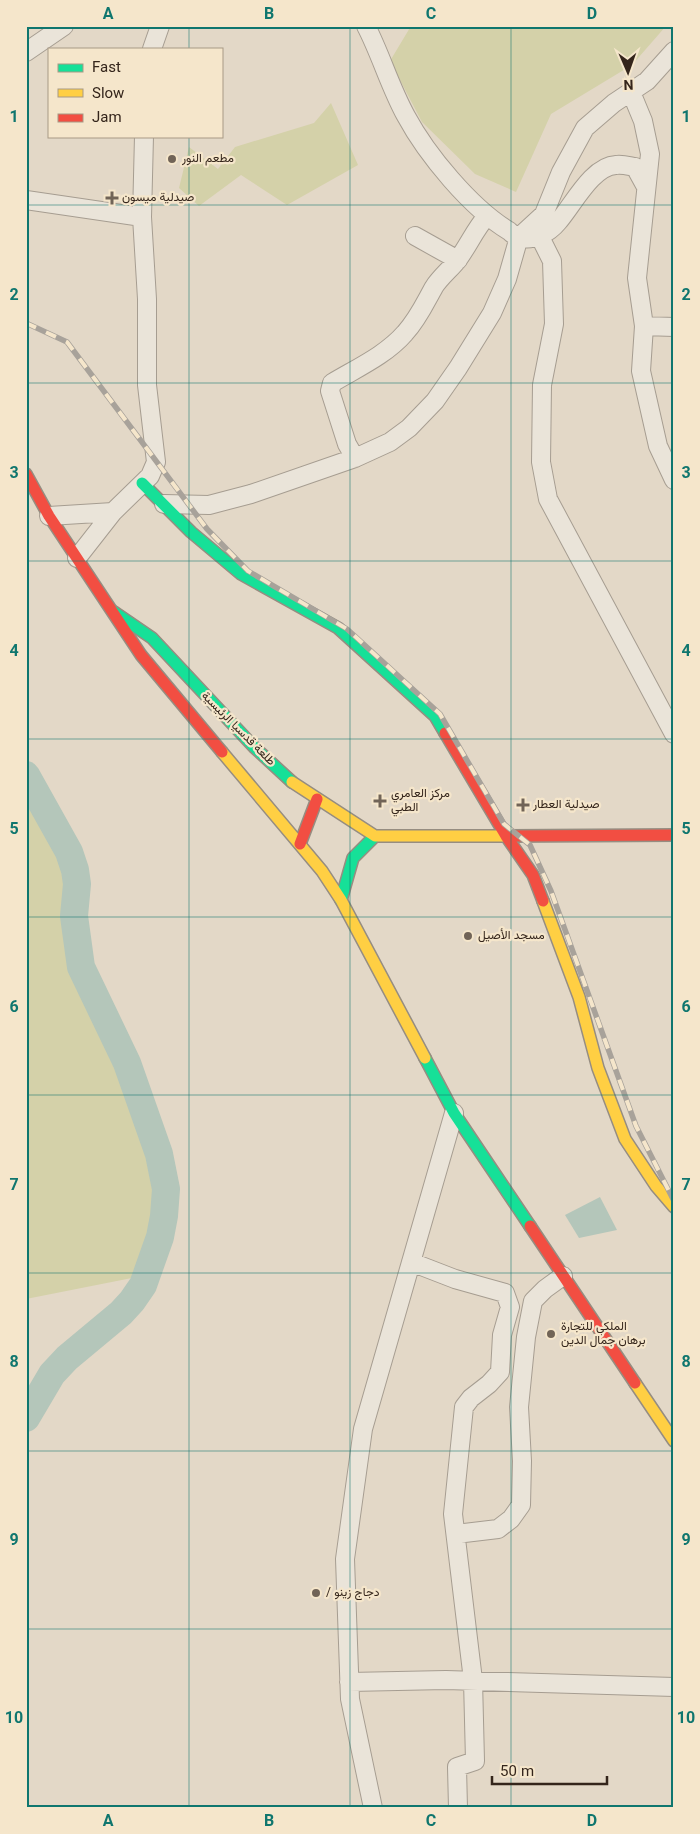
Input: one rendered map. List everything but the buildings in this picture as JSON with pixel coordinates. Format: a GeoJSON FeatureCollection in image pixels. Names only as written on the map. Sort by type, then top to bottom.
{"type":"FeatureCollection","features":[{"type":"Feature","properties":{"kind":"main road"},"geometry":{"type":"LineString","coordinates":[[26,474],[50,516],[141,655],[322,870],[341,900],[454,1113],[674,1442]]}},
{"type":"Feature","properties":{"kind":"main road"},"geometry":{"type":"LineString","coordinates":[[142,483],[191,532],[241,574],[338,628],[435,716],[506,836],[533,875],[578,997],[598,1068],[625,1139],[656,1186],[674,1208]]}},
{"type":"Feature","properties":{"kind":"main road","name":"طلعة قدسيا الرئيسية"},"geometry":{"type":"LineString","coordinates":[[110,609],[152,638],[254,747],[294,784],[375,836]]}},
{"type":"Feature","properties":{"kind":"main road"},"geometry":{"type":"LineString","coordinates":[[300,844],[317,799]]}},
{"type":"Feature","properties":{"kind":"main road"},"geometry":{"type":"LineString","coordinates":[[341,900],[352,858],[375,836],[674,835]]}},
{"type":"Feature","properties":{"kind":"street"},"geometry":{"type":"LineString","coordinates":[[26,52],[64,26]]}},
{"type":"Feature","properties":{"kind":"street"},"geometry":{"type":"LineString","coordinates":[[152,48],[160,26]]}},
{"type":"Feature","properties":{"kind":"street"},"geometry":{"type":"LineString","coordinates":[[366,26],[406,117],[418,136],[448,176],[487,216],[519,237],[540,236],[557,223],[583,191],[591,177],[615,164],[635,167],[646,187]]}},
{"type":"Feature","properties":{"kind":"street"},"geometry":{"type":"LineString","coordinates":[[164,504],[209,506],[269,488],[355,458],[390,442],[409,428],[435,401],[492,313],[507,279],[519,237],[544,214],[561,172],[585,128],[614,103],[647,81],[674,51]]}},
{"type":"Feature","properties":{"kind":"street"},"geometry":{"type":"LineString","coordinates":[[631,92],[643,121],[650,154],[637,278],[644,326],[641,371],[658,446],[674,480]]}},
{"type":"Feature","properties":{"kind":"street"},"geometry":{"type":"LineString","coordinates":[[77,558],[113,512],[150,476],[156,462],[148,385],[147,299],[142,217],[144,138]]}},
{"type":"Feature","properties":{"kind":"street"},"geometry":{"type":"LineString","coordinates":[[26,200],[142,217]]}},
{"type":"Feature","properties":{"kind":"street"},"geometry":{"type":"LineString","coordinates":[[355,458],[347,444],[330,391],[332,384],[386,350],[404,334],[418,318],[435,286],[458,260],[481,222],[487,216]]}},
{"type":"Feature","properties":{"kind":"street"},"geometry":{"type":"LineString","coordinates":[[415,236],[458,260]]}},
{"type":"Feature","properties":{"kind":"street"},"geometry":{"type":"LineString","coordinates":[[540,236],[552,261],[554,324],[542,385],[541,462],[548,499],[674,734]]}},
{"type":"Feature","properties":{"kind":"street"},"geometry":{"type":"LineString","coordinates":[[644,326],[674,327]]}},
{"type":"Feature","properties":{"kind":"street"},"geometry":{"type":"LineString","coordinates":[[50,516],[113,512]]}},
{"type":"Feature","properties":{"kind":"street"},"geometry":{"type":"LineString","coordinates":[[373,1808],[350,1699],[345,1559],[363,1429],[454,1113]]}},
{"type":"Feature","properties":{"kind":"street"},"geometry":{"type":"LineString","coordinates":[[411,1262],[455,1279],[505,1293],[510,1307],[502,1335],[500,1372],[489,1384],[471,1398],[464,1407],[453,1514],[472,1680],[475,1761],[457,1767],[458,1808]]}},
{"type":"Feature","properties":{"kind":"street"},"geometry":{"type":"LineString","coordinates":[[456,1534],[498,1529],[511,1519],[522,1505],[519,1407],[526,1337],[533,1302],[544,1289],[563,1276]]}},
{"type":"Feature","properties":{"kind":"street"},"geometry":{"type":"LineString","coordinates":[[349,1682],[472,1680],[674,1687]]}},
{"type":"Feature","properties":{"kind":"shaded area"},"geometry":{"type":"Polygon","coordinates":[[[411,26],[666,26],[632,65],[551,114],[516,192],[475,174],[422,122],[390,61],[411,26]]]}},
{"type":"Feature","properties":{"kind":"shaded area"},"geometry":{"type":"Polygon","coordinates":[[[331,103],[358,165],[287,205],[241,175],[199,206],[179,188],[189,147],[218,169],[235,147],[314,123],[331,103]]]}},
{"type":"Feature","properties":{"kind":"shaded area"},"geometry":{"type":"Polygon","coordinates":[[[26,775],[75,870],[74,916],[81,967],[131,1074],[159,1154],[164,1216],[147,1275],[26,1299],[26,775]]]}},
{"type":"Feature","properties":{"kind":"shaded area"},"geometry":{"type":"Polygon","coordinates":[[[600,1197],[617,1230],[579,1238],[565,1215],[600,1197]]]}},
{"type":"Feature","properties":{"kind":"waterway"},"geometry":{"type":"LineString","coordinates":[[26,775],[69,852],[77,884],[74,916],[81,967],[127,1063],[159,1154],[166,1189],[160,1237],[143,1285],[121,1313],[67,1358],[52,1374],[26,1418]]}},
{"type":"Feature","properties":{"kind":"railway"},"geometry":{"type":"LineString","coordinates":[[26,323],[67,342],[207,529],[248,571],[347,629],[440,714],[504,824],[530,845],[551,891],[636,1126],[674,1201]]}},
{"type":"Feature","properties":{"kind":"traffic: fast"},"geometry":{"type":"LineString","coordinates":[[142,483],[191,532],[241,574],[338,628],[435,716],[445,733]]}},
{"type":"Feature","properties":{"kind":"traffic: fast"},"geometry":{"type":"LineString","coordinates":[[114,612],[152,638],[254,747],[292,782]]}},
{"type":"Feature","properties":{"kind":"traffic: fast"},"geometry":{"type":"LineString","coordinates":[[341,900],[353,858],[375,836]]}},
{"type":"Feature","properties":{"kind":"traffic: fast"},"geometry":{"type":"LineString","coordinates":[[425,1058],[454,1113],[530,1226]]}},
{"type":"Feature","properties":{"kind":"traffic: slow"},"geometry":{"type":"LineString","coordinates":[[222,752],[322,871],[341,900],[425,1058]]}},
{"type":"Feature","properties":{"kind":"traffic: slow"},"geometry":{"type":"LineString","coordinates":[[292,782],[375,836],[509,836]]}},
{"type":"Feature","properties":{"kind":"traffic: slow"},"geometry":{"type":"LineString","coordinates":[[543,901],[579,997],[598,1068],[625,1139],[656,1186],[674,1207]]}},
{"type":"Feature","properties":{"kind":"traffic: slow"},"geometry":{"type":"LineString","coordinates":[[635,1383],[674,1441]]}},
{"type":"Feature","properties":{"kind":"traffic: jam"},"geometry":{"type":"LineString","coordinates":[[26,474],[49,516],[141,655],[222,752]]}},
{"type":"Feature","properties":{"kind":"traffic: jam"},"geometry":{"type":"LineString","coordinates":[[445,733],[506,836],[533,875],[543,901]]}},
{"type":"Feature","properties":{"kind":"traffic: jam"},"geometry":{"type":"LineString","coordinates":[[300,844],[317,799]]}},
{"type":"Feature","properties":{"kind":"traffic: jam"},"geometry":{"type":"LineString","coordinates":[[509,836],[674,835]]}},
{"type":"Feature","properties":{"kind":"traffic: jam"},"geometry":{"type":"LineString","coordinates":[[530,1226],[635,1383]]}},
{"type":"Feature","properties":{"kind":"place","name":"مطعم النور"},"geometry":{"type":"Point","coordinates":[172,159]}},
{"type":"Feature","properties":{"kind":"place","name":"صيدلية ميسون"},"geometry":{"type":"Point","coordinates":[112,198]}},
{"type":"Feature","properties":{"kind":"place","name":"مركز العامري الطبي"},"geometry":{"type":"Point","coordinates":[380,801]}},
{"type":"Feature","properties":{"kind":"place","name":"صيدلية العطار"},"geometry":{"type":"Point","coordinates":[523,805]}},
{"type":"Feature","properties":{"kind":"place","name":"مسجد الأصيل"},"geometry":{"type":"Point","coordinates":[468,936]}},
{"type":"Feature","properties":{"kind":"place","name":"الملكي للتجارة برهان جمال الدين"},"geometry":{"type":"Point","coordinates":[551,1334]}},
{"type":"Feature","properties":{"kind":"place","name":"/ دجاج زينو"},"geometry":{"type":"Point","coordinates":[316,1593]}}]}
